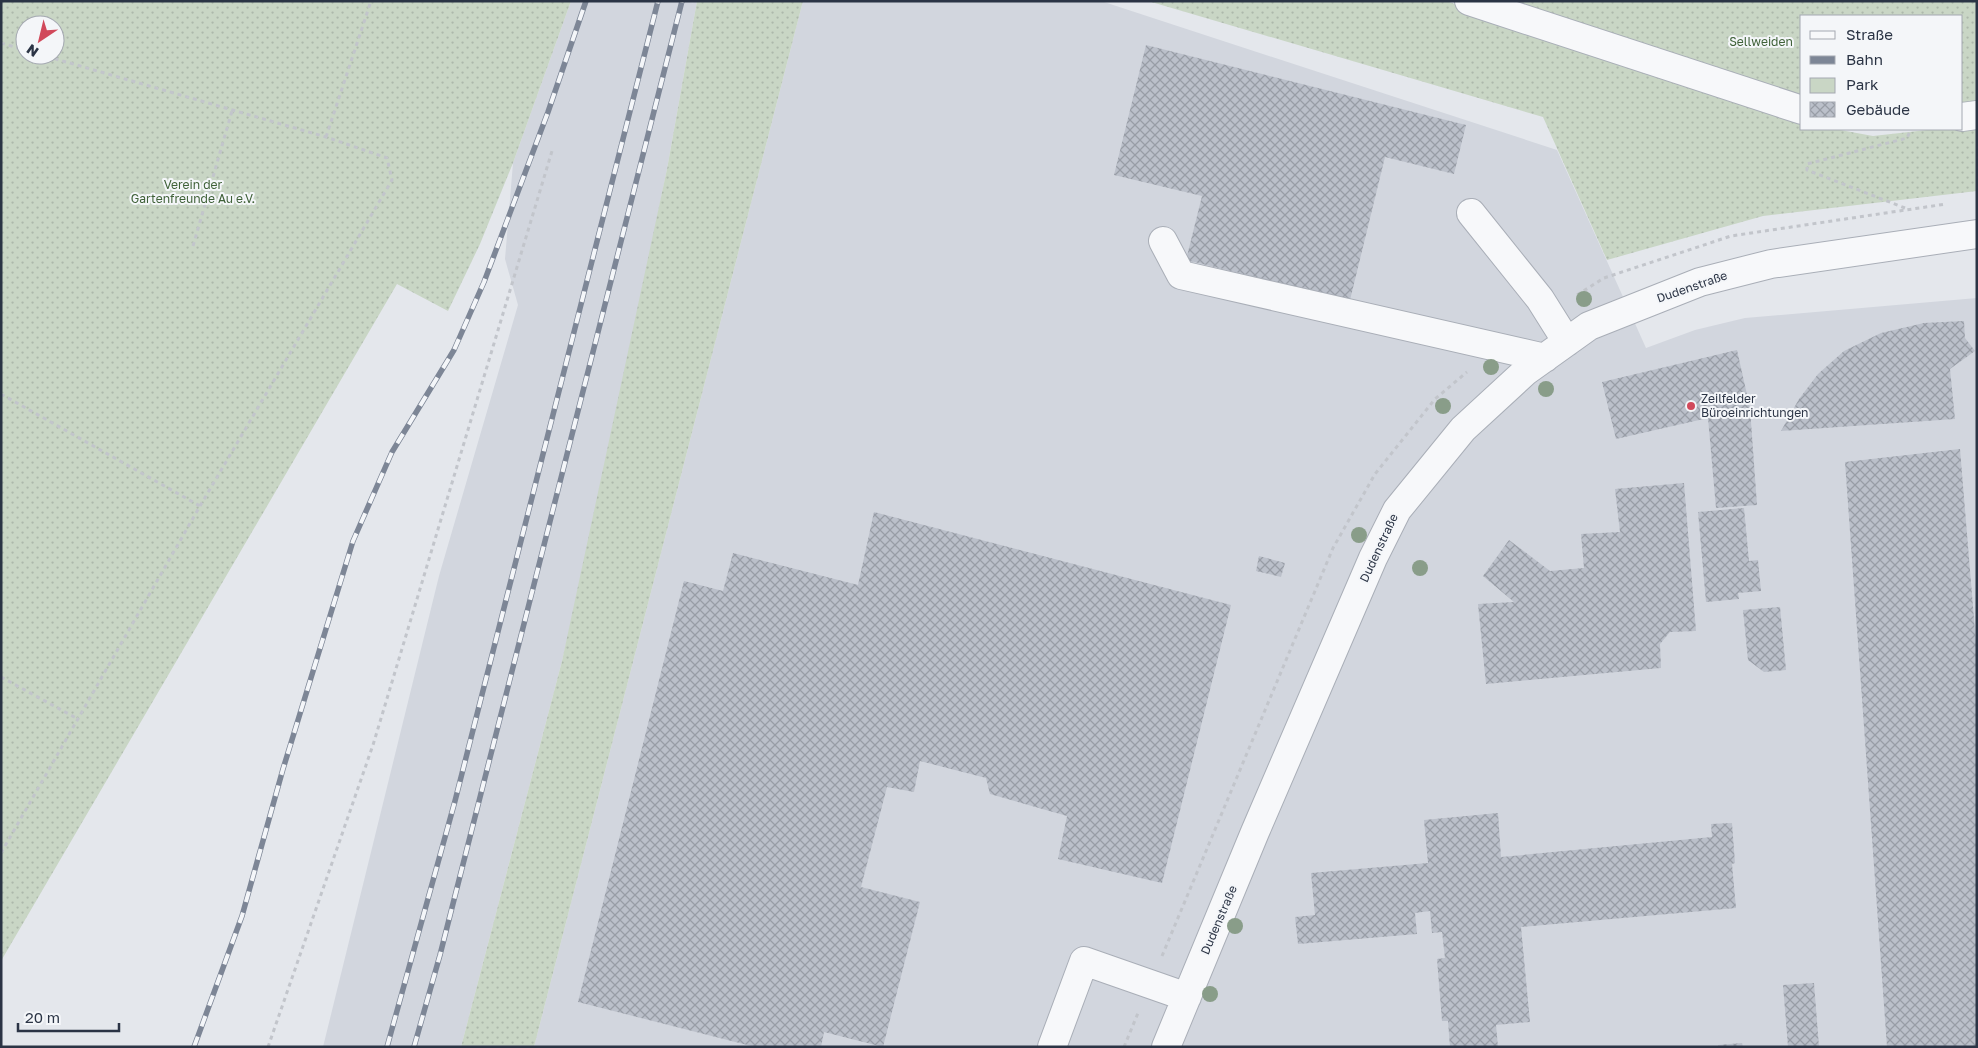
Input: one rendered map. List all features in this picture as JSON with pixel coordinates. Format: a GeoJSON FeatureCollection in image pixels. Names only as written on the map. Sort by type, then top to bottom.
{"type":"FeatureCollection","features":[{"type":"Feature","properties":{"kind":"street"},"geometry":{"type":"LineString","coordinates":[[1469,1],[1800,109]]}},
{"type":"Feature","properties":{"kind":"street"},"geometry":{"type":"LineString","coordinates":[[1963,117],[1977,115]]}},
{"type":"Feature","properties":{"kind":"street"},"geometry":{"type":"LineString","coordinates":[[1471,213],[1549,312],[1567,342]]}},
{"type":"Feature","properties":{"kind":"street","name":"Dudenstraße"},"geometry":{"type":"LineString","coordinates":[[1166,1047],[1373,558],[1397,510],[1463,429],[1526,372],[1588,326],[1700,282],[1771,264],[1977,234]]}},
{"type":"Feature","properties":{"kind":"street"},"geometry":{"type":"LineString","coordinates":[[1163,240],[1181,275],[1545,358]]}},
{"type":"Feature","properties":{"kind":"street","name":"Dudenstraße"},"geometry":{"type":"LineString","coordinates":[[1870,250],[1977,252]]}},
{"type":"Feature","properties":{"kind":"street"},"geometry":{"type":"LineString","coordinates":[[1052,1047],[1084,961],[1187,997]]}},
{"type":"Feature","properties":{"kind":"path"},"geometry":{"type":"LineString","coordinates":[[326,137],[371,1]]}},
{"type":"Feature","properties":{"kind":"path"},"geometry":{"type":"LineString","coordinates":[[1,43],[15,47]]}},
{"type":"Feature","properties":{"kind":"path"},"geometry":{"type":"LineString","coordinates":[[1,853],[200,506],[392,180],[387,158],[326,137],[65,62]]}},
{"type":"Feature","properties":{"kind":"path"},"geometry":{"type":"LineString","coordinates":[[193,246],[232,111]]}},
{"type":"Feature","properties":{"kind":"path"},"geometry":{"type":"LineString","coordinates":[[1906,209],[1806,170],[1807,164],[1907,138],[1911,130]]}},
{"type":"Feature","properties":{"kind":"path"},"geometry":{"type":"LineString","coordinates":[[268,1047],[373,745],[552,150]]}},
{"type":"Feature","properties":{"kind":"path"},"geometry":{"type":"LineString","coordinates":[[1549,312],[1604,278],[1731,236],[1950,204]]}},
{"type":"Feature","properties":{"kind":"path"},"geometry":{"type":"LineString","coordinates":[[1124,1047],[1334,548],[1375,474],[1435,399],[1496,346]]}},
{"type":"Feature","properties":{"kind":"path"},"geometry":{"type":"LineString","coordinates":[[1,394],[200,506]]}},
{"type":"Feature","properties":{"kind":"path"},"geometry":{"type":"LineString","coordinates":[[1,677],[78,719]]}},
{"type":"Feature","properties":{"kind":"shaded area"},"geometry":{"type":"Polygon","coordinates":[[[571,1],[697,1],[667,169],[599,503],[562,661],[461,1047],[323,1047],[439,576],[518,305],[505,259],[513,163],[571,1]]]}},
{"type":"Feature","properties":{"kind":"shaded area"},"geometry":{"type":"Polygon","coordinates":[[[803,1],[1101,1],[1557,150],[1646,348],[1695,330],[1745,318],[1977,298],[1977,1047],[534,1047],[803,1]]]}},
{"type":"Feature","properties":{"kind":"green space","name":"Verein der Gartenfreunde Au e.V."},"geometry":{"type":"Polygon","coordinates":[[[1,1],[571,1],[513,163],[480,244],[448,311],[397,284],[1,961],[1,1]]]}},
{"type":"Feature","properties":{"kind":"green space"},"geometry":{"type":"Polygon","coordinates":[[[697,1],[803,1],[534,1047],[461,1047],[562,661],[667,169],[697,1]]]}},
{"type":"Feature","properties":{"kind":"green space"},"geometry":{"type":"Polygon","coordinates":[[[1148,1],[1446,1],[1800,121],[1800,130],[1840,130],[1873,136],[1927,130],[1963,130],[1977,124],[1977,191],[1763,216],[1607,260],[1543,117],[1148,1]]]}},
{"type":"Feature","properties":{"kind":"green space","name":"Sellweiden"},"geometry":{"type":"Polygon","coordinates":[[[1497,1],[1977,1],[1977,102],[1963,104],[1963,15],[1800,15],[1800,95],[1497,1]]]}},
{"type":"Feature","properties":{"kind":"building"},"geometry":{"type":"Polygon","coordinates":[[[1146,45],[1466,125],[1454,174],[1385,157],[1350,300],[1186,260],[1202,196],[1114,175],[1146,45]]]}},
{"type":"Feature","properties":{"kind":"building"},"geometry":{"type":"Polygon","coordinates":[[[1964,321],[1965,338],[1975,351],[1950,369],[1955,419],[1781,431],[1799,399],[1818,374],[1844,351],[1881,333],[1924,323],[1964,321]]]}},
{"type":"Feature","properties":{"kind":"building"},"geometry":{"type":"Polygon","coordinates":[[[1737,350],[1750,408],[1757,505],[1716,508],[1708,418],[1616,439],[1602,382],[1737,350]]]}},
{"type":"Feature","properties":{"kind":"building"},"geometry":{"type":"Polygon","coordinates":[[[1960,449],[1977,655],[1977,1047],[1887,1047],[1845,462],[1960,449]]]}},
{"type":"Feature","properties":{"kind":"building"},"geometry":{"type":"Polygon","coordinates":[[[1684,483],[1696,631],[1670,632],[1660,644],[1661,668],[1486,684],[1478,604],[1514,602],[1483,576],[1509,540],[1550,571],[1584,568],[1581,534],[1620,532],[1615,489],[1684,483]]]}},
{"type":"Feature","properties":{"kind":"building"},"geometry":{"type":"Polygon","coordinates":[[[1744,508],[1749,561],[1758,560],[1761,591],[1738,593],[1739,599],[1706,602],[1698,512],[1744,508]]]}},
{"type":"Feature","properties":{"kind":"building"},"geometry":{"type":"Polygon","coordinates":[[[874,512],[1231,605],[1162,883],[1058,859],[1067,816],[990,794],[986,778],[920,761],[914,792],[887,787],[861,887],[920,902],[883,1047],[824,1032],[821,1047],[755,1047],[578,1002],[684,581],[723,591],[733,553],[858,585],[874,512]]]}},
{"type":"Feature","properties":{"kind":"building"},"geometry":{"type":"Polygon","coordinates":[[[1259,556],[1285,563],[1281,577],[1256,571],[1259,556]]]}},
{"type":"Feature","properties":{"kind":"building"},"geometry":{"type":"Polygon","coordinates":[[[1780,607],[1786,670],[1764,672],[1748,660],[1743,610],[1780,607]]]}},
{"type":"Feature","properties":{"kind":"building"},"geometry":{"type":"Polygon","coordinates":[[[1498,813],[1501,857],[1712,837],[1711,824],[1732,823],[1735,863],[1732,864],[1736,908],[1521,927],[1530,1022],[1496,1025],[1498,1047],[1450,1047],[1448,1021],[1442,1021],[1437,959],[1445,958],[1442,932],[1432,933],[1430,911],[1415,913],[1417,934],[1298,944],[1295,917],[1315,915],[1311,873],[1428,863],[1424,820],[1498,813]]]}},
{"type":"Feature","properties":{"kind":"building"},"geometry":{"type":"Polygon","coordinates":[[[1814,983],[1819,1047],[1788,1047],[1783,985],[1814,983]]]}},
{"type":"Feature","properties":{"kind":"building"},"geometry":{"type":"Polygon","coordinates":[[[1742,1043],[1743,1047],[1718,1047],[1718,1045],[1742,1043]]]}},
{"type":"Feature","properties":{"kind":"railway"},"geometry":{"type":"LineString","coordinates":[[194,1047],[242,916],[283,769],[353,541],[392,452],[454,350],[484,282],[548,112],[586,1]]}},
{"type":"Feature","properties":{"kind":"railway"},"geometry":{"type":"LineString","coordinates":[[387,1047],[455,801],[658,1]]}},
{"type":"Feature","properties":{"kind":"railway"},"geometry":{"type":"LineString","coordinates":[[414,1047],[440,955],[682,1]]}},
{"type":"Feature","properties":{"kind":"place","name":"Zeilfelder Büroeinrichtungen"},"geometry":{"type":"Point","coordinates":[1691,406]}}]}
